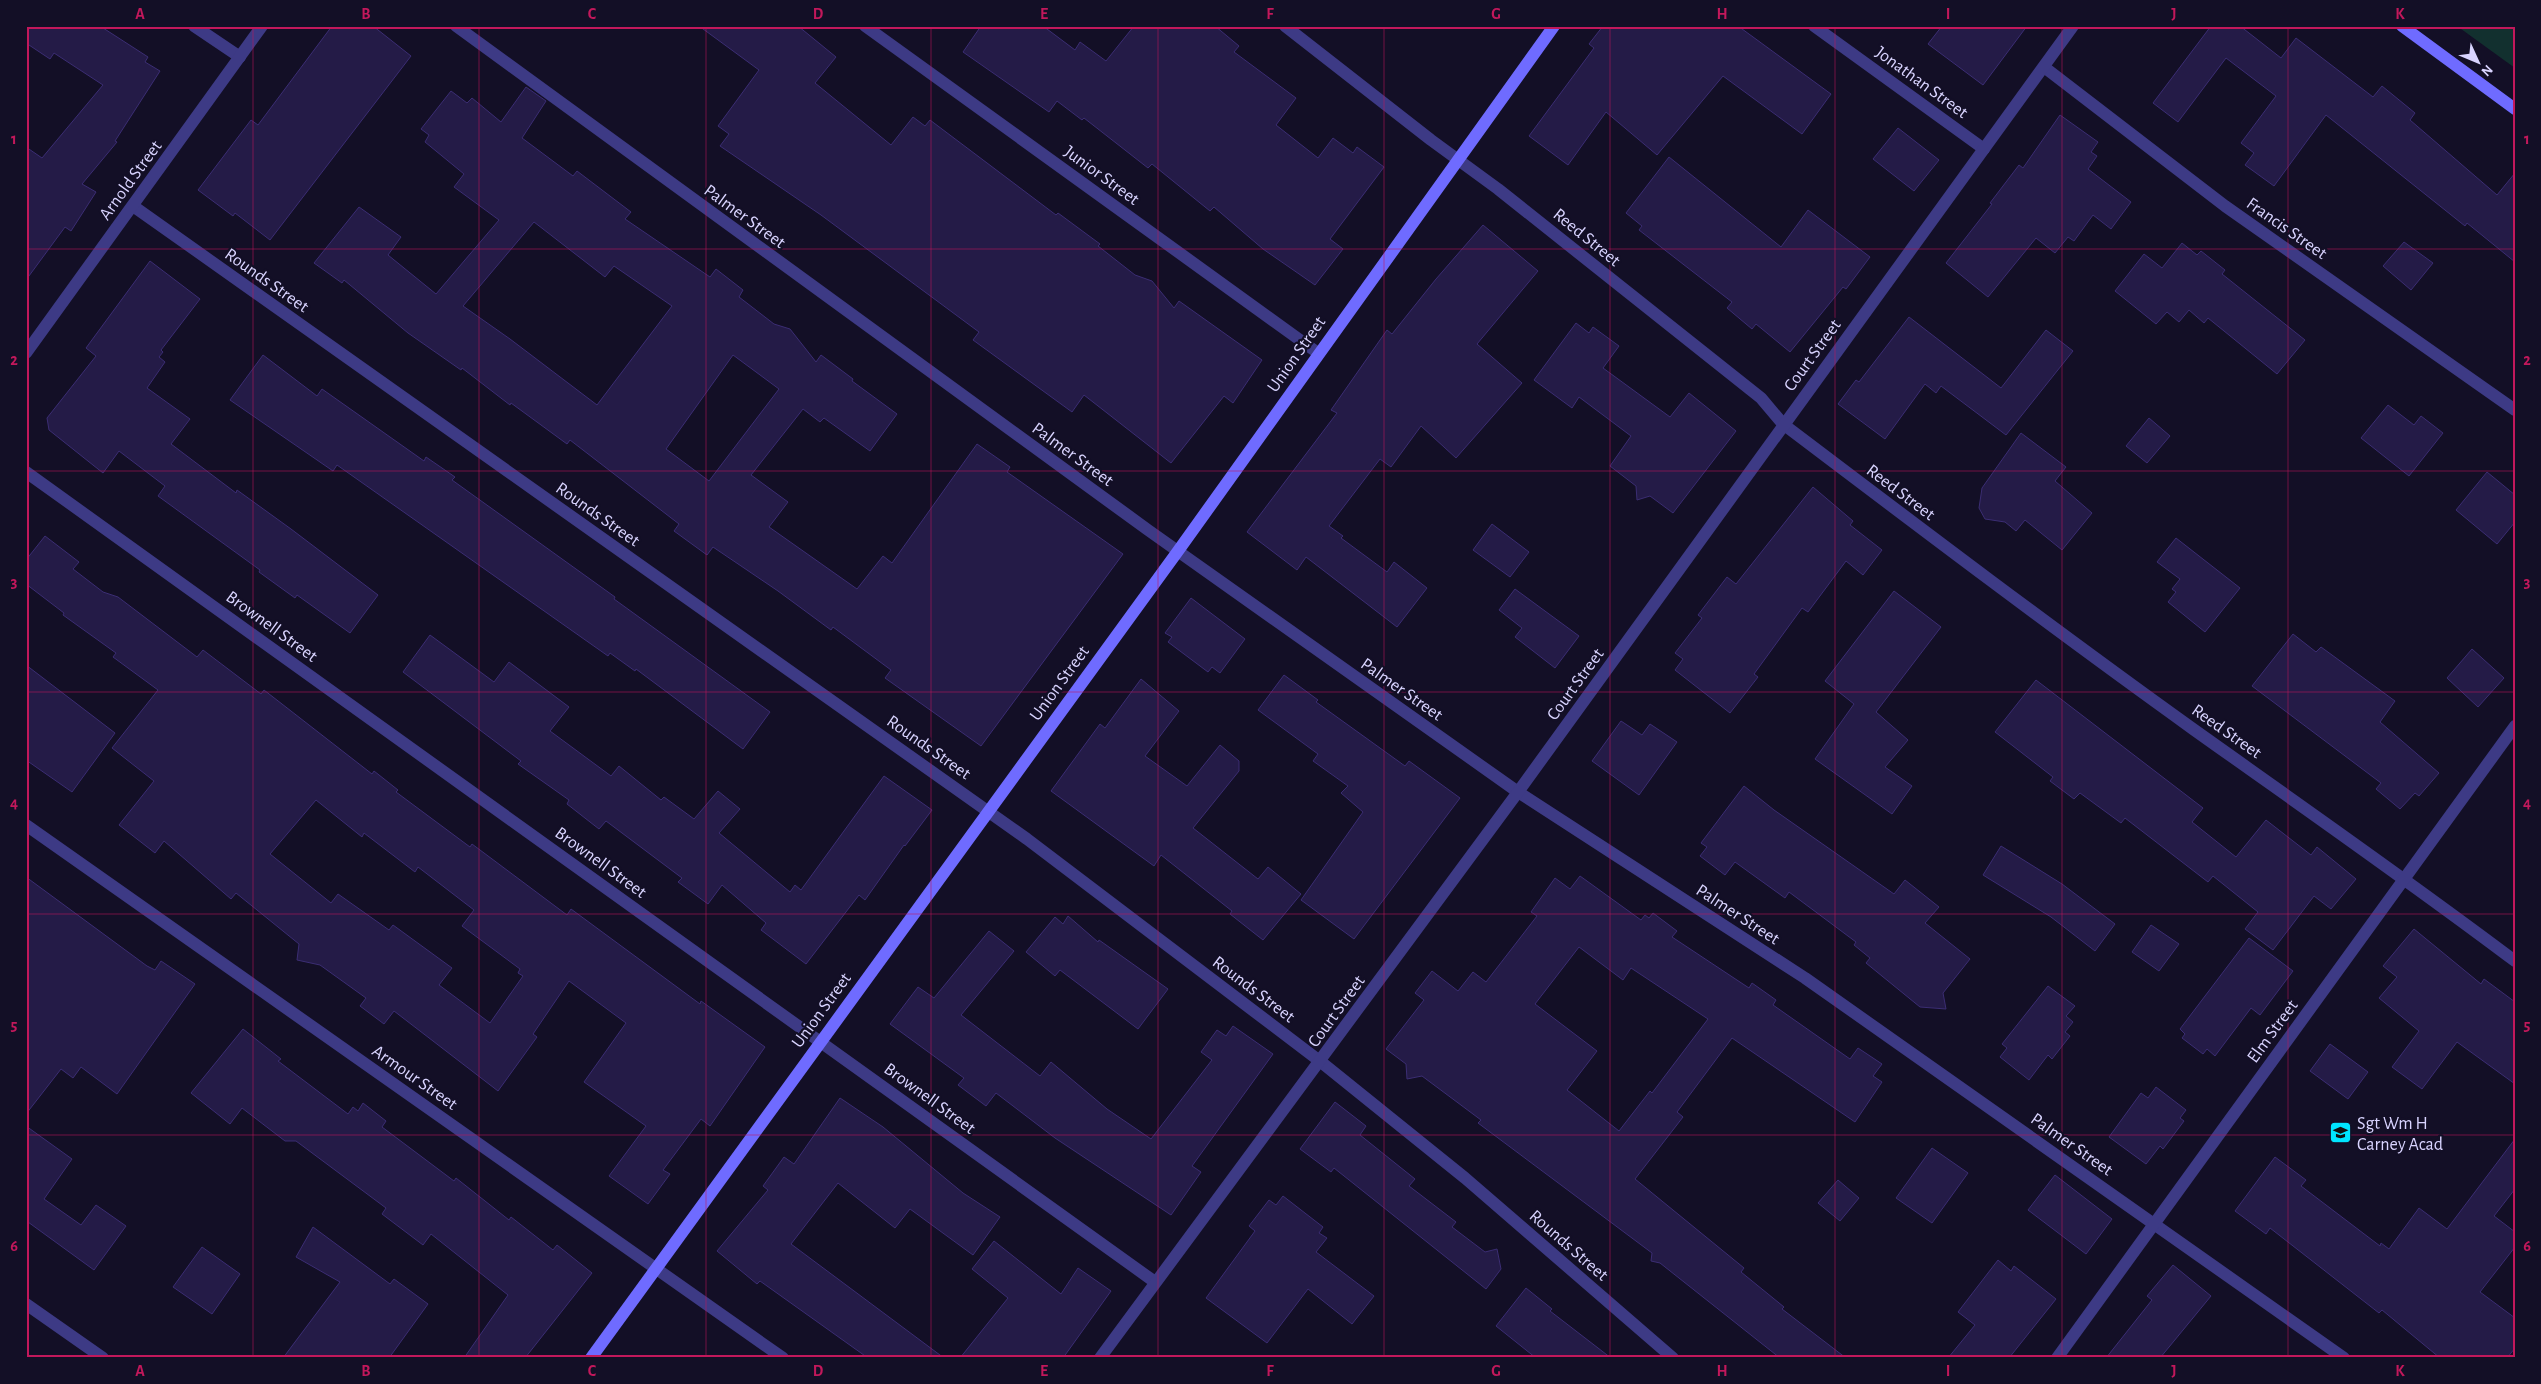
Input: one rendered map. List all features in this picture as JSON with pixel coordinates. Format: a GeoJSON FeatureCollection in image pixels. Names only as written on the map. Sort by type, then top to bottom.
{"type":"FeatureCollection","features":[{"type":"Feature","properties":{"kind":"main road","name":"Union Street"},"geometry":{"type":"LineString","coordinates":[[591,1358],[987,810],[1178,551],[1554,26]]}},
{"type":"Feature","properties":{"kind":"main road"},"geometry":{"type":"LineString","coordinates":[[2402,26],[2515,109]]}},
{"type":"Feature","properties":{"kind":"street"},"geometry":{"type":"LineString","coordinates":[[194,26],[240,57]]}},
{"type":"Feature","properties":{"kind":"street","name":"Arnold Street"},"geometry":{"type":"LineString","coordinates":[[26,353],[262,26]]}},
{"type":"Feature","properties":{"kind":"street","name":"Palmer Street"},"geometry":{"type":"LineString","coordinates":[[456,26],[1178,551],[1518,792],[1805,978],[2344,1358]]}},
{"type":"Feature","properties":{"kind":"street","name":"Junior Street"},"geometry":{"type":"LineString","coordinates":[[865,26],[1318,353]]}},
{"type":"Feature","properties":{"kind":"street","name":"Reed Street"},"geometry":{"type":"LineString","coordinates":[[1285,26],[1498,189],[1761,398],[1783,424],[1958,558],[2192,728],[2404,877],[2515,960]]}},
{"type":"Feature","properties":{"kind":"street","name":"Jonathan Street"},"geometry":{"type":"LineString","coordinates":[[1814,26],[1984,149]]}},
{"type":"Feature","properties":{"kind":"street","name":"Court Street"},"geometry":{"type":"LineString","coordinates":[[1100,1358],[1321,1062],[2073,26]]}},
{"type":"Feature","properties":{"kind":"street","name":"Francis Street"},"geometry":{"type":"LineString","coordinates":[[2044,67],[2226,206],[2515,410]]}},
{"type":"Feature","properties":{"kind":"street","name":"Rounds Street"},"geometry":{"type":"LineString","coordinates":[[133,206],[987,810],[1321,1062],[1465,1178],[1674,1358]]}},
{"type":"Feature","properties":{"kind":"street","name":"Brownell Street"},"geometry":{"type":"LineString","coordinates":[[26,472],[1155,1282]]}},
{"type":"Feature","properties":{"kind":"street","name":"Elm Street"},"geometry":{"type":"LineString","coordinates":[[2057,1358],[2515,726]]}},
{"type":"Feature","properties":{"kind":"street","name":"Armour Street"},"geometry":{"type":"LineString","coordinates":[[26,825],[784,1358]]}},
{"type":"Feature","properties":{"kind":"street"},"geometry":{"type":"LineString","coordinates":[[26,1304],[104,1358]]}},
{"type":"Feature","properties":{"kind":"green space"},"geometry":{"type":"Polygon","coordinates":[[[2457,26],[2515,26],[2515,68],[2457,26]]]}},
{"type":"Feature","properties":{"kind":"building"},"geometry":{"type":"Polygon","coordinates":[[[26,26],[100,26],[148,57],[145,62],[160,71],[115,141],[117,142],[82,184],[96,192],[71,231],[65,227],[26,280],[26,147],[42,158],[103,85],[54,53],[50,59],[26,43],[26,26]]]}},
{"type":"Feature","properties":{"kind":"building"},"geometry":{"type":"Polygon","coordinates":[[[332,26],[373,26],[411,56],[270,240],[235,213],[233,216],[198,190],[251,120],[258,125],[332,26]]]}},
{"type":"Feature","properties":{"kind":"building"},"geometry":{"type":"Polygon","coordinates":[[[699,26],[798,26],[836,57],[815,83],[891,145],[913,117],[925,126],[930,120],[1056,215],[1058,213],[1100,244],[1098,246],[1135,275],[1152,281],[1174,308],[1179,301],[1262,360],[1233,403],[1224,396],[1171,463],[1084,395],[1072,412],[973,340],[979,332],[821,215],[720,146],[729,134],[718,126],[759,70],[699,26]]]}},
{"type":"Feature","properties":{"kind":"building"},"geometry":{"type":"Polygon","coordinates":[[[981,26],[1043,26],[1075,50],[1080,42],[1106,61],[1134,26],[1215,26],[1239,46],[1234,52],[1296,98],[1276,125],[1318,158],[1333,138],[1353,153],[1357,147],[1384,167],[1330,239],[1343,249],[1315,285],[1263,249],[1214,207],[1210,211],[1152,164],[1148,168],[1084,118],[1082,120],[1057,101],[1049,112],[963,52],[981,26]]]}},
{"type":"Feature","properties":{"kind":"building"},"geometry":{"type":"Polygon","coordinates":[[[1603,26],[1738,26],[1831,94],[1802,134],[1723,76],[1657,155],[1606,112],[1568,165],[1529,136],[1594,48],[1589,44],[1603,26]]]}},
{"type":"Feature","properties":{"kind":"building"},"geometry":{"type":"Polygon","coordinates":[[[1942,26],[2027,26],[1983,85],[1928,44],[1942,26]]]}},
{"type":"Feature","properties":{"kind":"building"},"geometry":{"type":"Polygon","coordinates":[[[2211,26],[2240,26],[2281,58],[2296,38],[2373,97],[2382,86],[2415,113],[2410,120],[2497,195],[2515,173],[2515,262],[2467,223],[2465,226],[2326,115],[2274,186],[2245,165],[2254,153],[2241,143],[2276,96],[2226,58],[2178,122],[2153,103],[2211,26]]]}},
{"type":"Feature","properties":{"kind":"building"},"geometry":{"type":"Polygon","coordinates":[[[526,87],[546,101],[522,138],[573,176],[577,171],[631,212],[625,219],[710,277],[716,269],[743,290],[739,297],[774,324],[790,329],[816,362],[821,355],[853,379],[852,381],[897,414],[870,451],[824,418],[820,422],[803,409],[751,475],[788,502],[769,527],[857,589],[883,556],[892,563],[977,444],[1010,467],[1007,472],[1123,554],[981,746],[885,678],[891,670],[833,627],[831,630],[713,547],[707,555],[674,531],[679,524],[570,440],[567,444],[511,403],[510,405],[462,368],[461,370],[408,333],[344,280],[342,283],[314,263],[359,207],[401,237],[388,255],[436,294],[499,220],[454,187],[464,174],[425,142],[429,135],[421,129],[451,91],[467,103],[472,98],[501,122],[526,87]],[[534,222],[463,306],[597,405],[672,306],[614,266],[605,277],[534,222]],[[733,355],[666,449],[709,481],[779,389],[733,355]]]}},
{"type":"Feature","properties":{"kind":"building"},"geometry":{"type":"Polygon","coordinates":[[[2060,115],[2098,142],[2091,152],[2097,156],[2088,169],[2131,202],[2111,229],[2093,215],[2074,241],[2068,237],[2055,253],[2036,238],[1988,297],[1946,263],[1992,204],[1990,203],[2019,165],[2023,168],[2060,115]]]}},
{"type":"Feature","properties":{"kind":"building"},"geometry":{"type":"Polygon","coordinates":[[[1898,128],[1939,160],[1914,191],[1873,159],[1898,128]]]}},
{"type":"Feature","properties":{"kind":"building"},"geometry":{"type":"Polygon","coordinates":[[[1669,157],[1781,247],[1808,210],[1870,257],[1846,289],[1843,287],[1790,352],[1756,324],[1752,329],[1727,308],[1732,302],[1639,230],[1642,226],[1626,213],[1669,157]]]}},
{"type":"Feature","properties":{"kind":"building"},"geometry":{"type":"Polygon","coordinates":[[[1483,225],[1538,271],[1477,344],[1522,383],[1456,458],[1421,426],[1391,467],[1380,459],[1329,526],[1343,536],[1341,538],[1387,572],[1394,562],[1427,588],[1397,627],[1306,557],[1297,570],[1247,532],[1337,413],[1331,410],[1387,330],[1392,334],[1483,225]]]}},
{"type":"Feature","properties":{"kind":"building"},"geometry":{"type":"Polygon","coordinates":[[[2404,242],[2433,263],[2411,290],[2383,266],[2404,242]]]}},
{"type":"Feature","properties":{"kind":"building"},"geometry":{"type":"Polygon","coordinates":[[[2182,243],[2197,255],[2201,251],[2225,270],[2222,274],[2305,340],[2277,374],[2208,318],[2204,323],[2189,310],[2179,322],[2167,312],[2156,324],[2115,291],[2144,254],[2162,268],[2182,243]]]}},
{"type":"Feature","properties":{"kind":"building"},"geometry":{"type":"Polygon","coordinates":[[[150,261],[200,299],[161,350],[163,352],[159,357],[165,362],[147,388],[190,419],[171,444],[236,493],[237,490],[291,529],[378,595],[350,633],[297,595],[295,598],[259,572],[260,570],[158,496],[165,486],[119,451],[103,473],[49,430],[47,418],[96,356],[86,348],[150,261]]]}},
{"type":"Feature","properties":{"kind":"building"},"geometry":{"type":"Polygon","coordinates":[[[1909,317],[2001,388],[2046,330],[2073,351],[2006,435],[1941,386],[1936,393],[1925,384],[1885,439],[1838,404],[1856,380],[1859,382],[1909,317]]]}},
{"type":"Feature","properties":{"kind":"building"},"geometry":{"type":"Polygon","coordinates":[[[1576,323],[1589,333],[1593,327],[1619,346],[1603,368],[1670,417],[1689,393],[1736,431],[1673,513],[1650,496],[1637,500],[1636,486],[1610,466],[1631,436],[1579,397],[1572,408],[1534,380],[1576,323]]]}},
{"type":"Feature","properties":{"kind":"building"},"geometry":{"type":"Polygon","coordinates":[[[263,355],[317,396],[322,389],[424,461],[426,457],[455,477],[452,480],[615,597],[614,599],[770,712],[743,749],[636,669],[635,671],[610,653],[608,656],[337,465],[333,471],[230,400],[263,355]]]}},
{"type":"Feature","properties":{"kind":"building"},"geometry":{"type":"Polygon","coordinates":[[[2388,405],[2414,425],[2421,416],[2443,433],[2409,476],[2361,438],[2388,405]]]}},
{"type":"Feature","properties":{"kind":"building"},"geometry":{"type":"Polygon","coordinates":[[[2149,418],[2170,436],[2147,463],[2126,446],[2149,418]]]}},
{"type":"Feature","properties":{"kind":"building"},"geometry":{"type":"Polygon","coordinates":[[[2021,433],[2066,467],[2055,481],[2092,513],[2062,550],[2025,520],[2016,531],[2005,522],[1985,519],[1979,508],[1982,488],[2021,433]]]}},
{"type":"Feature","properties":{"kind":"building"},"geometry":{"type":"Polygon","coordinates":[[[2487,472],[2515,495],[2515,522],[2497,544],[2456,510],[2487,472]]]}},
{"type":"Feature","properties":{"kind":"building"},"geometry":{"type":"Polygon","coordinates":[[[1813,487],[1853,521],[1850,525],[1882,550],[1863,575],[1846,561],[1808,612],[1802,608],[1754,674],[1758,677],[1730,713],[1675,670],[1683,659],[1675,653],[1702,618],[1698,615],[1727,577],[1736,584],[1813,487]]]}},
{"type":"Feature","properties":{"kind":"building"},"geometry":{"type":"Polygon","coordinates":[[[1492,524],[1529,552],[1510,577],[1473,550],[1492,524]]]}},
{"type":"Feature","properties":{"kind":"building"},"geometry":{"type":"Polygon","coordinates":[[[45,536],[79,562],[73,569],[103,592],[118,597],[197,657],[203,650],[261,694],[264,690],[372,774],[374,771],[398,790],[396,792],[470,847],[472,844],[567,915],[571,909],[700,1004],[701,1001],[765,1047],[710,1126],[701,1119],[663,1170],[670,1174],[648,1204],[609,1176],[646,1126],[584,1082],[626,1023],[569,981],[533,1034],[537,1037],[498,1091],[394,1011],[384,1024],[360,1006],[366,998],[320,965],[297,960],[299,944],[236,893],[231,899],[164,841],[155,853],[119,825],[154,781],[112,748],[158,690],[113,657],[116,653],[63,615],[64,613],[26,584],[26,560],[45,536]],[[316,800],[270,854],[331,903],[338,894],[389,930],[393,925],[452,968],[439,985],[490,1023],[523,976],[518,973],[520,969],[462,926],[474,910],[418,867],[415,872],[364,833],[362,837],[316,800]]]}},
{"type":"Feature","properties":{"kind":"building"},"geometry":{"type":"Polygon","coordinates":[[[2176,538],[2240,588],[2205,632],[2168,602],[2176,592],[2172,589],[2180,579],[2157,562],[2176,538]]]}},
{"type":"Feature","properties":{"kind":"building"},"geometry":{"type":"Polygon","coordinates":[[[1515,589],[1579,636],[1555,668],[1515,637],[1522,628],[1499,610],[1515,589]]]}},
{"type":"Feature","properties":{"kind":"building"},"geometry":{"type":"Polygon","coordinates":[[[1894,591],[1941,627],[1876,712],[1908,740],[1885,767],[1912,786],[1892,814],[1815,759],[1854,704],[1825,681],[1894,591]]]}},
{"type":"Feature","properties":{"kind":"building"},"geometry":{"type":"Polygon","coordinates":[[[1191,598],[1245,639],[1220,673],[1212,667],[1208,672],[1168,642],[1172,637],[1165,633],[1191,598]]]}},
{"type":"Feature","properties":{"kind":"building"},"geometry":{"type":"Polygon","coordinates":[[[2293,634],[2316,652],[2321,647],[2395,701],[2380,722],[2439,773],[2419,796],[2415,793],[2400,809],[2376,789],[2381,783],[2252,686],[2293,634]]]}},
{"type":"Feature","properties":{"kind":"building"},"geometry":{"type":"Polygon","coordinates":[[[430,635],[494,682],[509,662],[569,707],[550,731],[611,776],[619,766],[661,800],[664,797],[694,819],[718,791],[740,809],[719,833],[790,892],[795,885],[801,890],[884,776],[932,810],[904,845],[865,900],[859,895],[806,964],[761,930],[766,923],[722,885],[708,904],[678,882],[682,878],[606,821],[599,829],[567,804],[569,800],[518,764],[521,761],[403,672],[430,635]]]}},
{"type":"Feature","properties":{"kind":"building"},"geometry":{"type":"Polygon","coordinates":[[[2472,649],[2504,678],[2478,707],[2447,678],[2472,649]]]}},
{"type":"Feature","properties":{"kind":"building"},"geometry":{"type":"Polygon","coordinates":[[[26,665],[115,733],[72,792],[26,760],[26,665]]]}},
{"type":"Feature","properties":{"kind":"building"},"geometry":{"type":"Polygon","coordinates":[[[1284,675],[1318,700],[1316,702],[1405,766],[1409,761],[1460,798],[1354,939],[1301,900],[1363,812],[1341,793],[1348,786],[1313,761],[1318,754],[1258,710],[1284,675]]]}},
{"type":"Feature","properties":{"kind":"building"},"geometry":{"type":"Polygon","coordinates":[[[1141,679],[1179,711],[1145,756],[1187,786],[1220,745],[1239,761],[1239,771],[1193,828],[1258,879],[1268,867],[1301,894],[1263,940],[1230,914],[1232,911],[1161,855],[1154,866],[1051,791],[1100,724],[1105,728],[1141,679]]]}},
{"type":"Feature","properties":{"kind":"building"},"geometry":{"type":"Polygon","coordinates":[[[2036,680],[2203,808],[2192,822],[2236,857],[2266,820],[2311,855],[2317,847],[2356,879],[2331,909],[2314,896],[2273,950],[2245,929],[2258,912],[2213,876],[2208,882],[2125,818],[2121,823],[2080,793],[2074,799],[2050,781],[2053,777],[1995,732],[2036,680]]]}},
{"type":"Feature","properties":{"kind":"building"},"geometry":{"type":"Polygon","coordinates":[[[1621,721],[1642,735],[1650,724],[1677,742],[1639,795],[1592,761],[1621,721]]]}},
{"type":"Feature","properties":{"kind":"building"},"geometry":{"type":"Polygon","coordinates":[[[1744,786],[1774,810],[1894,894],[1905,880],[1939,907],[1925,923],[1970,959],[1943,993],[1946,1009],[1920,1007],[1866,963],[1870,958],[1854,945],[1856,942],[1789,892],[1785,898],[1735,862],[1725,875],[1700,856],[1707,847],[1701,843],[1744,786]]]}},
{"type":"Feature","properties":{"kind":"building"},"geometry":{"type":"Polygon","coordinates":[[[2001,846],[2062,884],[2115,924],[2095,951],[2051,917],[1983,875],[2001,846]]]}},
{"type":"Feature","properties":{"kind":"building"},"geometry":{"type":"Polygon","coordinates":[[[1580,876],[1641,920],[1645,915],[1649,918],[1653,913],[1677,931],[1672,937],[1749,988],[1752,983],[1776,1000],[1773,1005],[1850,1059],[1858,1048],[1882,1064],[1873,1076],[1882,1082],[1855,1122],[1732,1038],[1677,1112],[1683,1117],[1635,1179],[1744,1268],[1741,1272],[1784,1307],[1782,1309],[1846,1358],[1780,1358],[1660,1263],[1651,1261],[1652,1253],[1478,1123],[1481,1120],[1422,1076],[1407,1079],[1406,1064],[1386,1049],[1424,1000],[1415,993],[1432,971],[1458,991],[1473,972],[1486,982],[1537,916],[1531,912],[1555,878],[1570,889],[1580,876]],[[1579,947],[1535,1004],[1597,1051],[1567,1090],[1619,1131],[1650,1091],[1652,1093],[1708,1019],[1631,968],[1623,980],[1579,947]]]}},
{"type":"Feature","properties":{"kind":"building"},"geometry":{"type":"Polygon","coordinates":[[[26,877],[147,966],[155,970],[161,961],[195,984],[117,1094],[81,1067],[73,1078],[61,1069],[26,1114],[26,877]]]}},
{"type":"Feature","properties":{"kind":"building"},"geometry":{"type":"Polygon","coordinates":[[[1068,916],[1098,942],[1099,940],[1168,989],[1138,1029],[1060,970],[1055,976],[1026,952],[1055,917],[1063,924],[1068,916]]]}},
{"type":"Feature","properties":{"kind":"building"},"geometry":{"type":"Polygon","coordinates":[[[2151,925],[2179,944],[2159,971],[2132,952],[2151,925]]]}},
{"type":"Feature","properties":{"kind":"building"},"geometry":{"type":"Polygon","coordinates":[[[2414,929],[2481,984],[2484,979],[2515,1002],[2515,1084],[2457,1042],[2422,1089],[2392,1067],[2419,1031],[2379,998],[2397,977],[2383,966],[2414,929]]]}},
{"type":"Feature","properties":{"kind":"building"},"geometry":{"type":"Polygon","coordinates":[[[989,931],[1014,951],[961,1015],[1040,1076],[1051,1062],[1107,1109],[1151,1139],[1212,1060],[1201,1052],[1217,1030],[1226,1036],[1233,1026],[1273,1054],[1192,1166],[1201,1172],[1171,1215],[1055,1138],[996,1093],[986,1106],[958,1085],[964,1078],[890,1024],[918,987],[934,998],[989,931]]]}},
{"type":"Feature","properties":{"kind":"building"},"geometry":{"type":"Polygon","coordinates":[[[2249,938],[2293,971],[2260,1015],[2251,1008],[2215,1056],[2207,1049],[2203,1054],[2182,1038],[2185,1034],[2180,1029],[2249,938]]]}},
{"type":"Feature","properties":{"kind":"building"},"geometry":{"type":"Polygon","coordinates":[[[2048,986],[2075,1006],[2066,1016],[2073,1022],[2065,1032],[2070,1036],[2052,1059],[2048,1055],[2029,1080],[2000,1057],[2007,1048],[2002,1044],[2048,986]]]}},
{"type":"Feature","properties":{"kind":"building"},"geometry":{"type":"Polygon","coordinates":[[[243,1029],[281,1059],[278,1061],[348,1114],[353,1107],[358,1111],[363,1103],[386,1121],[382,1127],[454,1181],[456,1178],[509,1220],[511,1217],[553,1250],[557,1245],[592,1273],[525,1358],[464,1358],[508,1295],[431,1234],[423,1245],[382,1214],[386,1208],[296,1141],[285,1141],[242,1108],[230,1124],[191,1093],[243,1029]]]}},
{"type":"Feature","properties":{"kind":"building"},"geometry":{"type":"Polygon","coordinates":[[[2330,1044],[2368,1072],[2348,1099],[2310,1071],[2330,1044]]]}},
{"type":"Feature","properties":{"kind":"building"},"geometry":{"type":"Polygon","coordinates":[[[2156,1087],[2186,1110],[2180,1118],[2184,1121],[2163,1149],[2160,1146],[2146,1164],[2109,1137],[2141,1093],[2148,1098],[2156,1087]]]}},
{"type":"Feature","properties":{"kind":"building"},"geometry":{"type":"Polygon","coordinates":[[[840,1098],[883,1127],[963,1193],[1000,1217],[973,1255],[910,1209],[895,1228],[838,1183],[791,1244],[944,1358],[868,1358],[760,1281],[757,1284],[717,1251],[768,1190],[763,1186],[784,1157],[794,1164],[840,1098]]]}},
{"type":"Feature","properties":{"kind":"building"},"geometry":{"type":"Polygon","coordinates":[[[1335,1102],[1366,1126],[1360,1135],[1415,1179],[1409,1186],[1456,1222],[1452,1227],[1485,1252],[1497,1249],[1501,1269],[1486,1289],[1334,1168],[1331,1172],[1300,1149],[1335,1102]]]}},
{"type":"Feature","properties":{"kind":"building"},"geometry":{"type":"Polygon","coordinates":[[[26,1126],[72,1159],[44,1199],[81,1225],[96,1205],[126,1226],[94,1270],[28,1222],[26,1224],[26,1126]]]}},
{"type":"Feature","properties":{"kind":"building"},"geometry":{"type":"Polygon","coordinates":[[[2515,1139],[2515,1189],[2494,1216],[2515,1232],[2515,1247],[2480,1292],[2515,1318],[2515,1348],[2507,1358],[2440,1358],[2382,1310],[2379,1313],[2270,1228],[2266,1234],[2235,1211],[2275,1157],[2306,1180],[2301,1186],[2380,1246],[2381,1243],[2389,1249],[2419,1208],[2447,1229],[2515,1139]]]}},
{"type":"Feature","properties":{"kind":"building"},"geometry":{"type":"Polygon","coordinates":[[[1932,1148],[1968,1173],[1932,1223],[1896,1198],[1932,1148]]]}},
{"type":"Feature","properties":{"kind":"building"},"geometry":{"type":"Polygon","coordinates":[[[2055,1175],[2112,1219],[2086,1254],[2028,1210],[2055,1175]]]}},
{"type":"Feature","properties":{"kind":"building"},"geometry":{"type":"Polygon","coordinates":[[[1838,1180],[1859,1198],[1840,1221],[1818,1203],[1838,1180]]]}},
{"type":"Feature","properties":{"kind":"building"},"geometry":{"type":"Polygon","coordinates":[[[1283,1196],[1323,1227],[1319,1233],[1327,1238],[1316,1252],[1374,1296],[1352,1324],[1308,1289],[1267,1343],[1206,1298],[1255,1231],[1249,1226],[1269,1200],[1276,1205],[1283,1196]]]}},
{"type":"Feature","properties":{"kind":"building"},"geometry":{"type":"Polygon","coordinates":[[[313,1227],[390,1284],[394,1279],[428,1304],[389,1358],[283,1358],[340,1282],[296,1257],[313,1227]]]}},
{"type":"Feature","properties":{"kind":"building"},"geometry":{"type":"Polygon","coordinates":[[[994,1241],[1061,1294],[1078,1268],[1111,1291],[1063,1358],[960,1358],[1008,1298],[972,1269],[994,1241]]]}},
{"type":"Feature","properties":{"kind":"building"},"geometry":{"type":"Polygon","coordinates":[[[202,1247],[240,1274],[212,1314],[173,1287],[202,1247]]]}},
{"type":"Feature","properties":{"kind":"building"},"geometry":{"type":"Polygon","coordinates":[[[1998,1260],[2011,1271],[2014,1266],[2056,1299],[2009,1358],[1948,1358],[1975,1325],[1958,1312],[1998,1260]]]}},
{"type":"Feature","properties":{"kind":"building"},"geometry":{"type":"Polygon","coordinates":[[[2173,1265],[2211,1296],[2160,1358],[2106,1358],[2152,1300],[2147,1296],[2173,1265]]]}},
{"type":"Feature","properties":{"kind":"building"},"geometry":{"type":"Polygon","coordinates":[[[1526,1288],[1552,1309],[1550,1311],[1611,1358],[1536,1358],[1496,1326],[1526,1288]]]}},
{"type":"Feature","properties":{"kind":"place","name":"Sgt Wm H Carney Acad"},"geometry":{"type":"Point","coordinates":[2341,1133]}}]}
